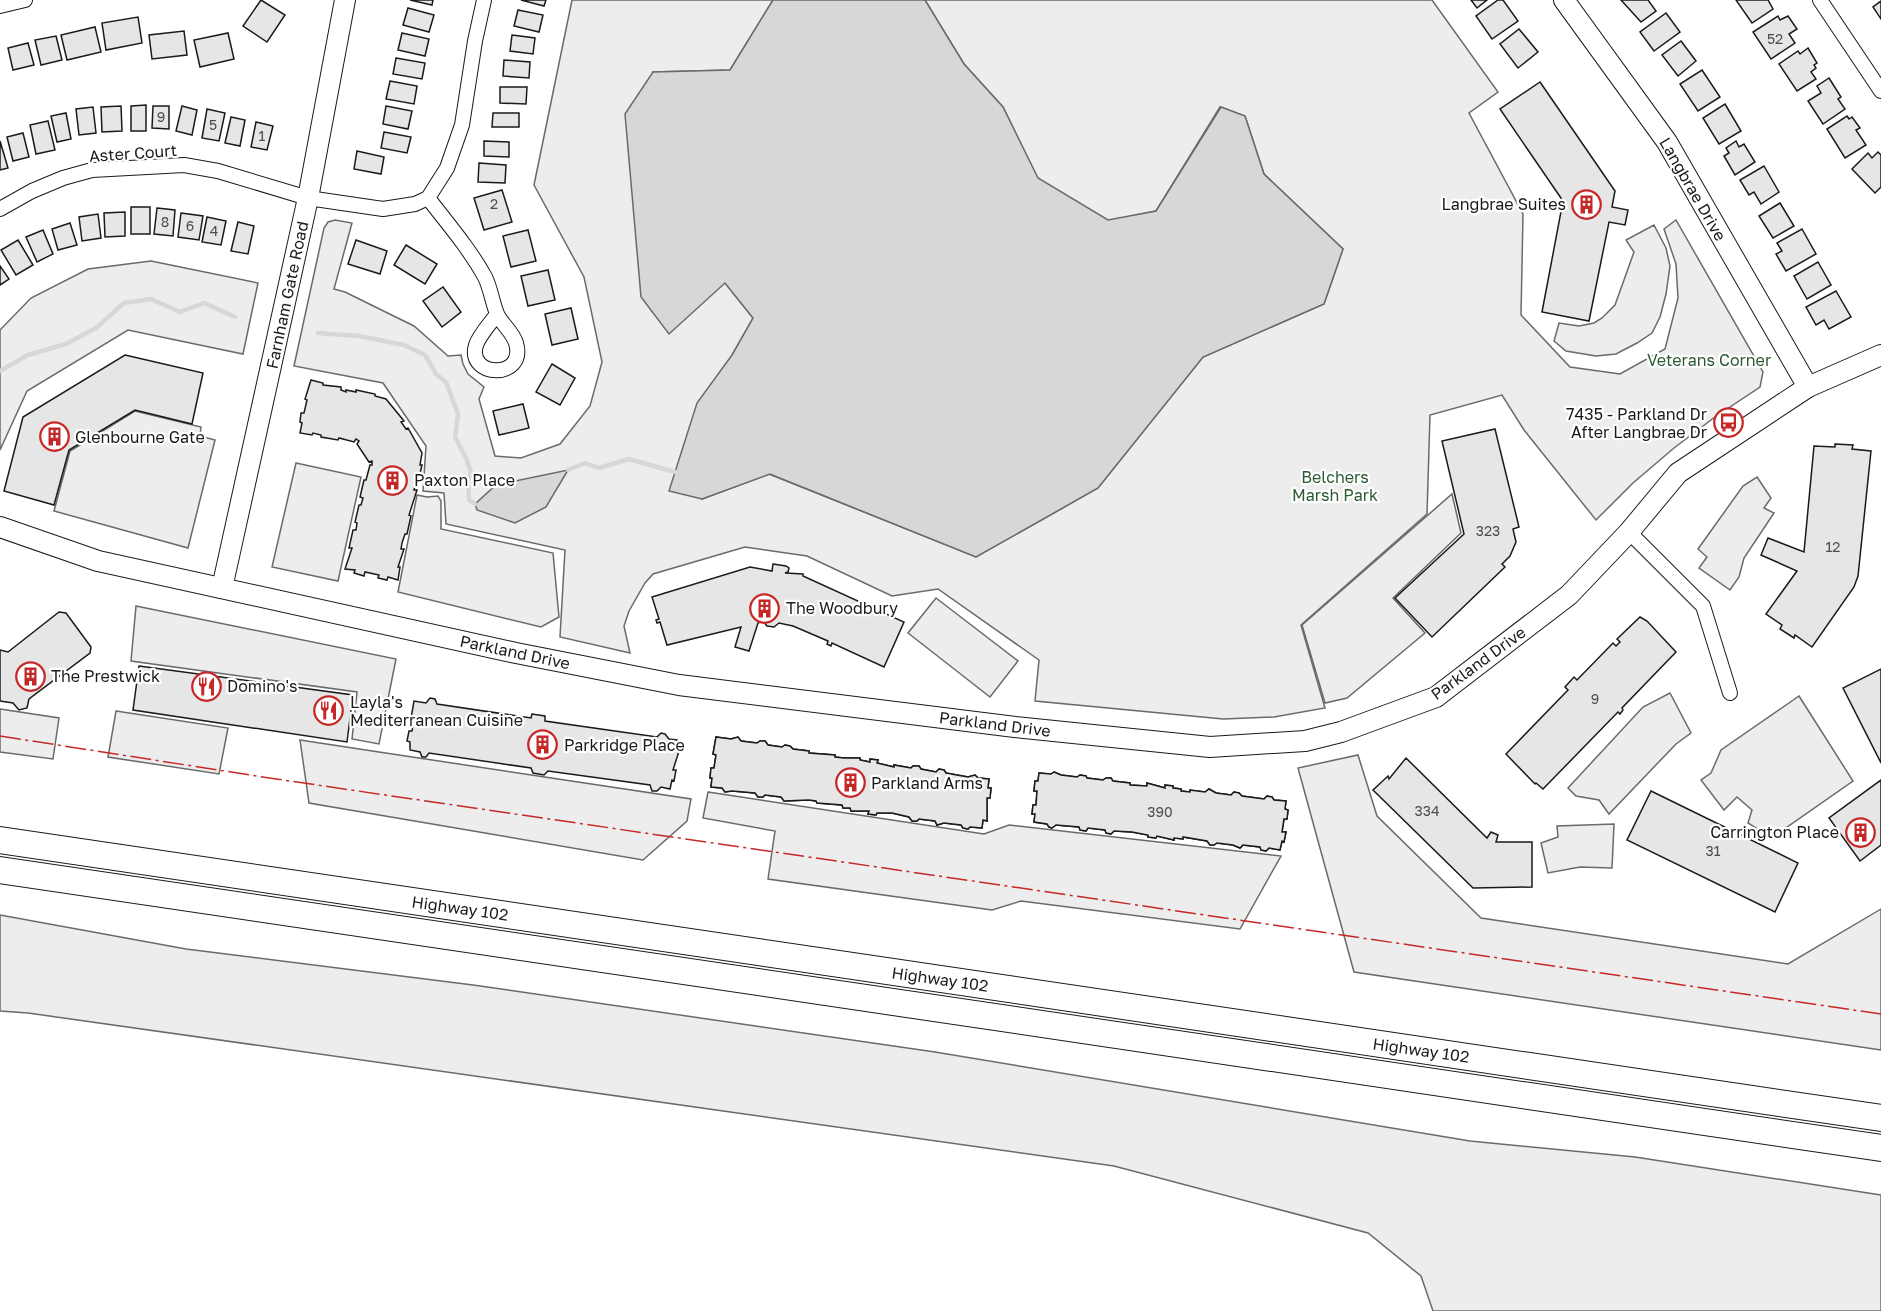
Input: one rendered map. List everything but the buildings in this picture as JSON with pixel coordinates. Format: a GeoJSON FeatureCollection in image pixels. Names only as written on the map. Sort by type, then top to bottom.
{"type":"FeatureCollection","features":[{"type":"Feature","properties":{"kind":"highway","name":"Highway 102"},"geometry":{"type":"LineString","coordinates":[[0,840],[1881,1118]]}},
{"type":"Feature","properties":{"kind":"highway","name":"Highway 102"},"geometry":{"type":"LineString","coordinates":[[0,870],[1881,1148]]}},
{"type":"Feature","properties":{"kind":"street"},"geometry":{"type":"LineString","coordinates":[[0,6],[25,0]]}},
{"type":"Feature","properties":{"kind":"street","name":"Farnham Gate Road"},"geometry":{"type":"LineString","coordinates":[[222,588],[308,198],[345,0]]}},
{"type":"Feature","properties":{"kind":"street"},"geometry":{"type":"LineString","coordinates":[[484,0],[475,40],[462,125],[447,168],[428,198],[468,249],[486,280],[497,314]]}},
{"type":"Feature","properties":{"kind":"street","name":"Langbrae Drive"},"geometry":{"type":"LineString","coordinates":[[1564,0],[1667,142],[1808,387]]}},
{"type":"Feature","properties":{"kind":"street"},"geometry":{"type":"LineString","coordinates":[[1820,0],[1881,91]]}},
{"type":"Feature","properties":{"kind":"street","name":"Aster Court"},"geometry":{"type":"LineString","coordinates":[[0,209],[42,186],[92,170],[176,165],[218,171],[308,198],[383,209],[415,204],[428,198]]}},
{"type":"Feature","properties":{"kind":"street","name":"Parkland Drive"},"geometry":{"type":"LineString","coordinates":[[0,527],[98,561],[516,653],[679,685],[1015,727],[1210,747],[1305,741],[1341,732],[1436,697],[1569,595],[1629,532],[1678,473],[1808,387],[1881,355]]}},
{"type":"Feature","properties":{"kind":"street"},"geometry":{"type":"LineString","coordinates":[[1629,532],[1703,606],[1730,693]]}},
{"type":"Feature","properties":{"kind":"shaded area"},"geometry":{"type":"Polygon","coordinates":[[[572,0],[773,0],[730,70],[653,72],[725,283],[753,318],[732,355],[702,499],[769,474],[976,557],[1098,488],[1203,357],[1324,304],[1343,249],[1264,174],[1245,116],[1220,107],[1156,211],[1108,221],[1038,179],[1003,107],[964,64],[925,0],[1432,0],[1498,92],[1469,113],[1523,214],[1521,315],[1570,367],[1620,374],[1665,349],[1678,298],[1676,264],[1664,229],[1676,220],[1763,372],[1760,387],[1674,448],[1633,483],[1596,520],[1524,430],[1502,395],[1430,415],[1427,514],[1301,625],[1325,708],[1274,717],[1223,719],[1035,701],[1039,660],[938,589],[892,596],[807,556],[745,547],[653,574],[645,583],[629,611],[624,626],[630,653],[560,637],[565,550],[446,524],[444,493],[423,491],[426,446],[383,383],[294,366],[324,228],[328,222],[335,220],[352,223],[334,289],[345,292],[414,326],[448,356],[461,355],[468,374],[484,387],[479,399],[495,456],[521,458],[560,444],[590,406],[602,362],[584,277],[534,185],[572,0]]]}},
{"type":"Feature","properties":{"kind":"shaded area"},"geometry":{"type":"Polygon","coordinates":[[[773,0],[925,0],[964,64],[1003,107],[1038,178],[1108,220],[1156,211],[1221,107],[1245,116],[1264,174],[1343,249],[1324,304],[1203,357],[1098,488],[976,557],[770,474],[702,499],[669,491],[697,403],[732,355],[753,318],[725,283],[669,334],[641,297],[625,114],[653,72],[730,70],[773,0]]]}},
{"type":"Feature","properties":{"kind":"shaded area"},"geometry":{"type":"Polygon","coordinates":[[[1654,225],[1666,248],[1670,266],[1660,317],[1652,333],[1616,354],[1596,356],[1566,351],[1554,341],[1559,323],[1579,326],[1594,323],[1615,305],[1634,252],[1626,240],[1654,225]]]}},
{"type":"Feature","properties":{"kind":"shaded area"},"geometry":{"type":"Polygon","coordinates":[[[151,261],[258,283],[243,354],[128,330],[27,391],[0,450],[0,330],[31,298],[88,269],[151,261]]]}},
{"type":"Feature","properties":{"kind":"shaded area"},"geometry":{"type":"Polygon","coordinates":[[[135,411],[201,427],[200,436],[215,440],[188,548],[54,511],[70,451],[135,411]]]}},
{"type":"Feature","properties":{"kind":"shaded area"},"geometry":{"type":"Polygon","coordinates":[[[296,463],[361,477],[338,581],[272,567],[296,463]]]}},
{"type":"Feature","properties":{"kind":"shaded area"},"geometry":{"type":"Polygon","coordinates":[[[568,470],[546,507],[515,523],[477,510],[475,504],[496,485],[568,470]]]}},
{"type":"Feature","properties":{"kind":"shaded area"},"geometry":{"type":"Polygon","coordinates":[[[1757,477],[1771,498],[1764,508],[1774,513],[1744,558],[1739,577],[1730,590],[1699,568],[1707,557],[1698,549],[1743,486],[1757,477]]]}},
{"type":"Feature","properties":{"kind":"shaded area"},"geometry":{"type":"Polygon","coordinates":[[[1452,494],[1461,533],[1393,598],[1425,633],[1347,698],[1325,703],[1302,625],[1452,494]]]}},
{"type":"Feature","properties":{"kind":"shaded area"},"geometry":{"type":"Polygon","coordinates":[[[417,495],[438,496],[441,501],[441,529],[553,553],[559,617],[541,627],[398,592],[417,495]]]}},
{"type":"Feature","properties":{"kind":"shaded area"},"geometry":{"type":"Polygon","coordinates":[[[936,598],[1018,661],[990,697],[908,633],[936,598]]]}},
{"type":"Feature","properties":{"kind":"shaded area"},"geometry":{"type":"Polygon","coordinates":[[[136,606],[396,659],[379,744],[352,739],[357,692],[131,661],[136,606]]]}},
{"type":"Feature","properties":{"kind":"shaded area"},"geometry":{"type":"Polygon","coordinates":[[[1670,693],[1691,733],[1676,744],[1609,814],[1599,800],[1576,796],[1568,788],[1643,707],[1670,693]]]}},
{"type":"Feature","properties":{"kind":"shaded area"},"geometry":{"type":"Polygon","coordinates":[[[1799,696],[1853,781],[1787,827],[1774,832],[1762,832],[1748,823],[1752,810],[1737,797],[1724,810],[1701,780],[1711,773],[1721,750],[1799,696]]]}},
{"type":"Feature","properties":{"kind":"shaded area"},"geometry":{"type":"Polygon","coordinates":[[[0,709],[59,718],[53,759],[0,752],[0,709]]]}},
{"type":"Feature","properties":{"kind":"shaded area"},"geometry":{"type":"Polygon","coordinates":[[[116,711],[228,728],[219,774],[108,757],[116,711]]]}},
{"type":"Feature","properties":{"kind":"shaded area"},"geometry":{"type":"Polygon","coordinates":[[[300,740],[691,799],[687,821],[643,860],[309,803],[300,740]]]}},
{"type":"Feature","properties":{"kind":"shaded area"},"geometry":{"type":"Polygon","coordinates":[[[1358,755],[1377,816],[1481,918],[1788,964],[1881,909],[1881,1050],[1354,972],[1298,768],[1358,755]]]}},
{"type":"Feature","properties":{"kind":"shaded area"},"geometry":{"type":"Polygon","coordinates":[[[708,792],[984,834],[1009,825],[1281,856],[1240,929],[1021,901],[992,910],[768,879],[775,831],[703,818],[708,792]]]}},
{"type":"Feature","properties":{"kind":"shaded area"},"geometry":{"type":"Polygon","coordinates":[[[1614,824],[1612,868],[1580,867],[1548,873],[1541,843],[1558,837],[1557,826],[1614,824]]]}},
{"type":"Feature","properties":{"kind":"shaded area"},"geometry":{"type":"Polygon","coordinates":[[[0,915],[186,949],[473,985],[935,1052],[1470,1141],[1635,1157],[1881,1195],[1881,1311],[1433,1311],[1421,1276],[1368,1233],[1114,1166],[28,1013],[0,1011],[0,915]]]}},
{"type":"Feature","properties":{"kind":"waterway"},"geometry":{"type":"LineString","coordinates":[[0,371],[28,355],[66,344],[96,328],[124,303],[151,299],[180,312],[204,303],[235,317]]}},
{"type":"Feature","properties":{"kind":"waterway"},"geometry":{"type":"LineString","coordinates":[[318,333],[359,336],[404,345],[425,355],[436,374],[446,382],[458,414],[455,437],[471,473],[468,480],[469,500],[475,504]]}},
{"type":"Feature","properties":{"kind":"waterway"},"geometry":{"type":"LineString","coordinates":[[568,470],[585,463],[599,468],[629,459],[675,472]]}},
{"type":"Feature","properties":{"kind":"power"},"geometry":{"type":"LineString","coordinates":[[0,736],[276,779],[1881,1014]]}},
{"type":"Feature","properties":{"kind":"place","name":"Langbrae Suites"},"geometry":{"type":"Point","coordinates":[1587,204]}},
{"type":"Feature","properties":{"kind":"place","name":"7435 - Parkland Dr After Langbrae Dr"},"geometry":{"type":"Point","coordinates":[1728,423]}},
{"type":"Feature","properties":{"kind":"place","name":"Glenbourne Gate"},"geometry":{"type":"Point","coordinates":[54,437]}},
{"type":"Feature","properties":{"kind":"place","name":"Paxton Place"},"geometry":{"type":"Point","coordinates":[393,480]}},
{"type":"Feature","properties":{"kind":"place","name":"The Woodbury"},"geometry":{"type":"Point","coordinates":[765,608]}},
{"type":"Feature","properties":{"kind":"place","name":"The Prestwick"},"geometry":{"type":"Point","coordinates":[30,676]}},
{"type":"Feature","properties":{"kind":"place","name":"Domino's"},"geometry":{"type":"Point","coordinates":[206,686]}},
{"type":"Feature","properties":{"kind":"place","name":"Layla's Mediterranean Cuisine"},"geometry":{"type":"Point","coordinates":[329,711]}},
{"type":"Feature","properties":{"kind":"place","name":"Parkridge Place"},"geometry":{"type":"Point","coordinates":[543,745]}},
{"type":"Feature","properties":{"kind":"place","name":"Parkland Arms"},"geometry":{"type":"Point","coordinates":[850,783]}},
{"type":"Feature","properties":{"kind":"place","name":"Carrington Place"},"geometry":{"type":"Point","coordinates":[1860,832]}},
{"type":"Feature","properties":{"kind":"park label","name":"Veterans Corner"},"geometry":{"type":"Point","coordinates":[1709,360]}},
{"type":"Feature","properties":{"kind":"park label","name":"Belchers Marsh Park"},"geometry":{"type":"Point","coordinates":[1335,486]}}]}
